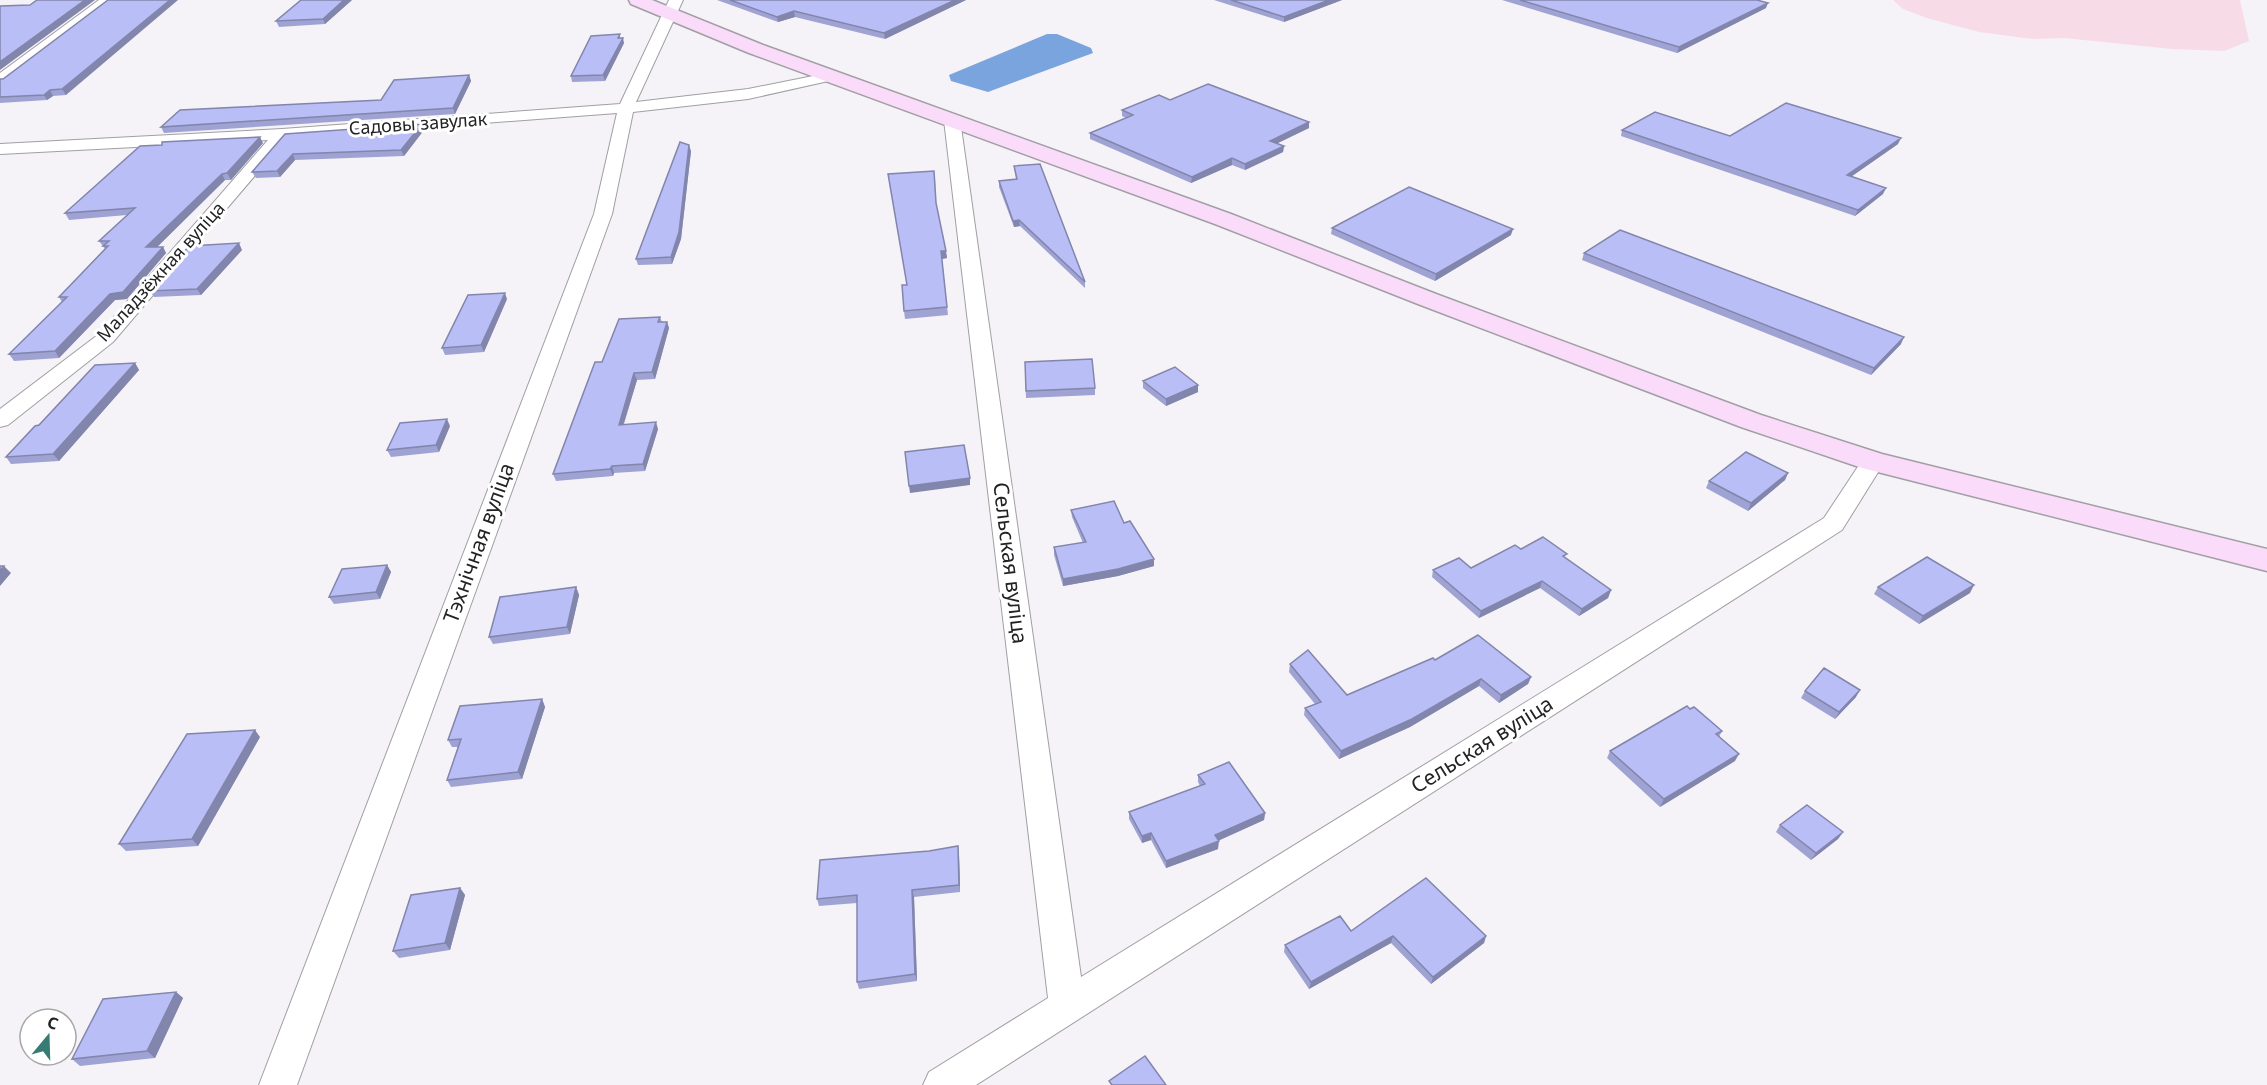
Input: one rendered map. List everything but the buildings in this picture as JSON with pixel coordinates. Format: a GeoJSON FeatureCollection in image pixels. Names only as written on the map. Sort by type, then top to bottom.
{"type":"FeatureCollection","features":[{"type":"Feature","properties":{"kind":"street"},"geometry":{"type":"LineString","coordinates":[[0,80],[107,0]]}},
{"type":"Feature","properties":{"kind":"street"},"geometry":{"type":"LineString","coordinates":[[637,0],[673,7],[756,49],[1223,219],[1427,299],[1751,421],[1873,461],[2267,560]]}},
{"type":"Feature","properties":{"kind":"street","name":"Тэхнічная вуліца"},"geometry":{"type":"LineString","coordinates":[[278,1085],[603,214],[626,108],[673,7]]}},
{"type":"Feature","properties":{"kind":"street","name":"Садовы завулак"},"geometry":{"type":"LineString","coordinates":[[0,149],[282,134],[626,108],[748,94],[833,76]]}},
{"type":"Feature","properties":{"kind":"street","name":"Сельская вуліца"},"geometry":{"type":"LineString","coordinates":[[952,120],[1067,1006]]}},
{"type":"Feature","properties":{"kind":"street","name":"Маладзёжная вуліца"},"geometry":{"type":"LineString","coordinates":[[0,420],[106,338],[282,134]]}},
{"type":"Feature","properties":{"kind":"street","name":"Сельская вуліца"},"geometry":{"type":"LineString","coordinates":[[942,1085],[1833,524],[1873,461]]}},
{"type":"Feature","properties":{"kind":"shaded area"},"geometry":{"type":"Polygon","coordinates":[[[1893,0],[2240,0],[2249,41],[2224,51],[2172,49],[2064,38],[2032,39],[1979,32],[1927,18],[1903,9],[1893,0]]]}},
{"type":"Feature","properties":{"kind":"water"},"geometry":{"type":"Polygon","coordinates":[[[1047,34],[1057,34],[1091,48],[1093,53],[988,92],[951,81],[949,75],[1047,34]]]}}]}
